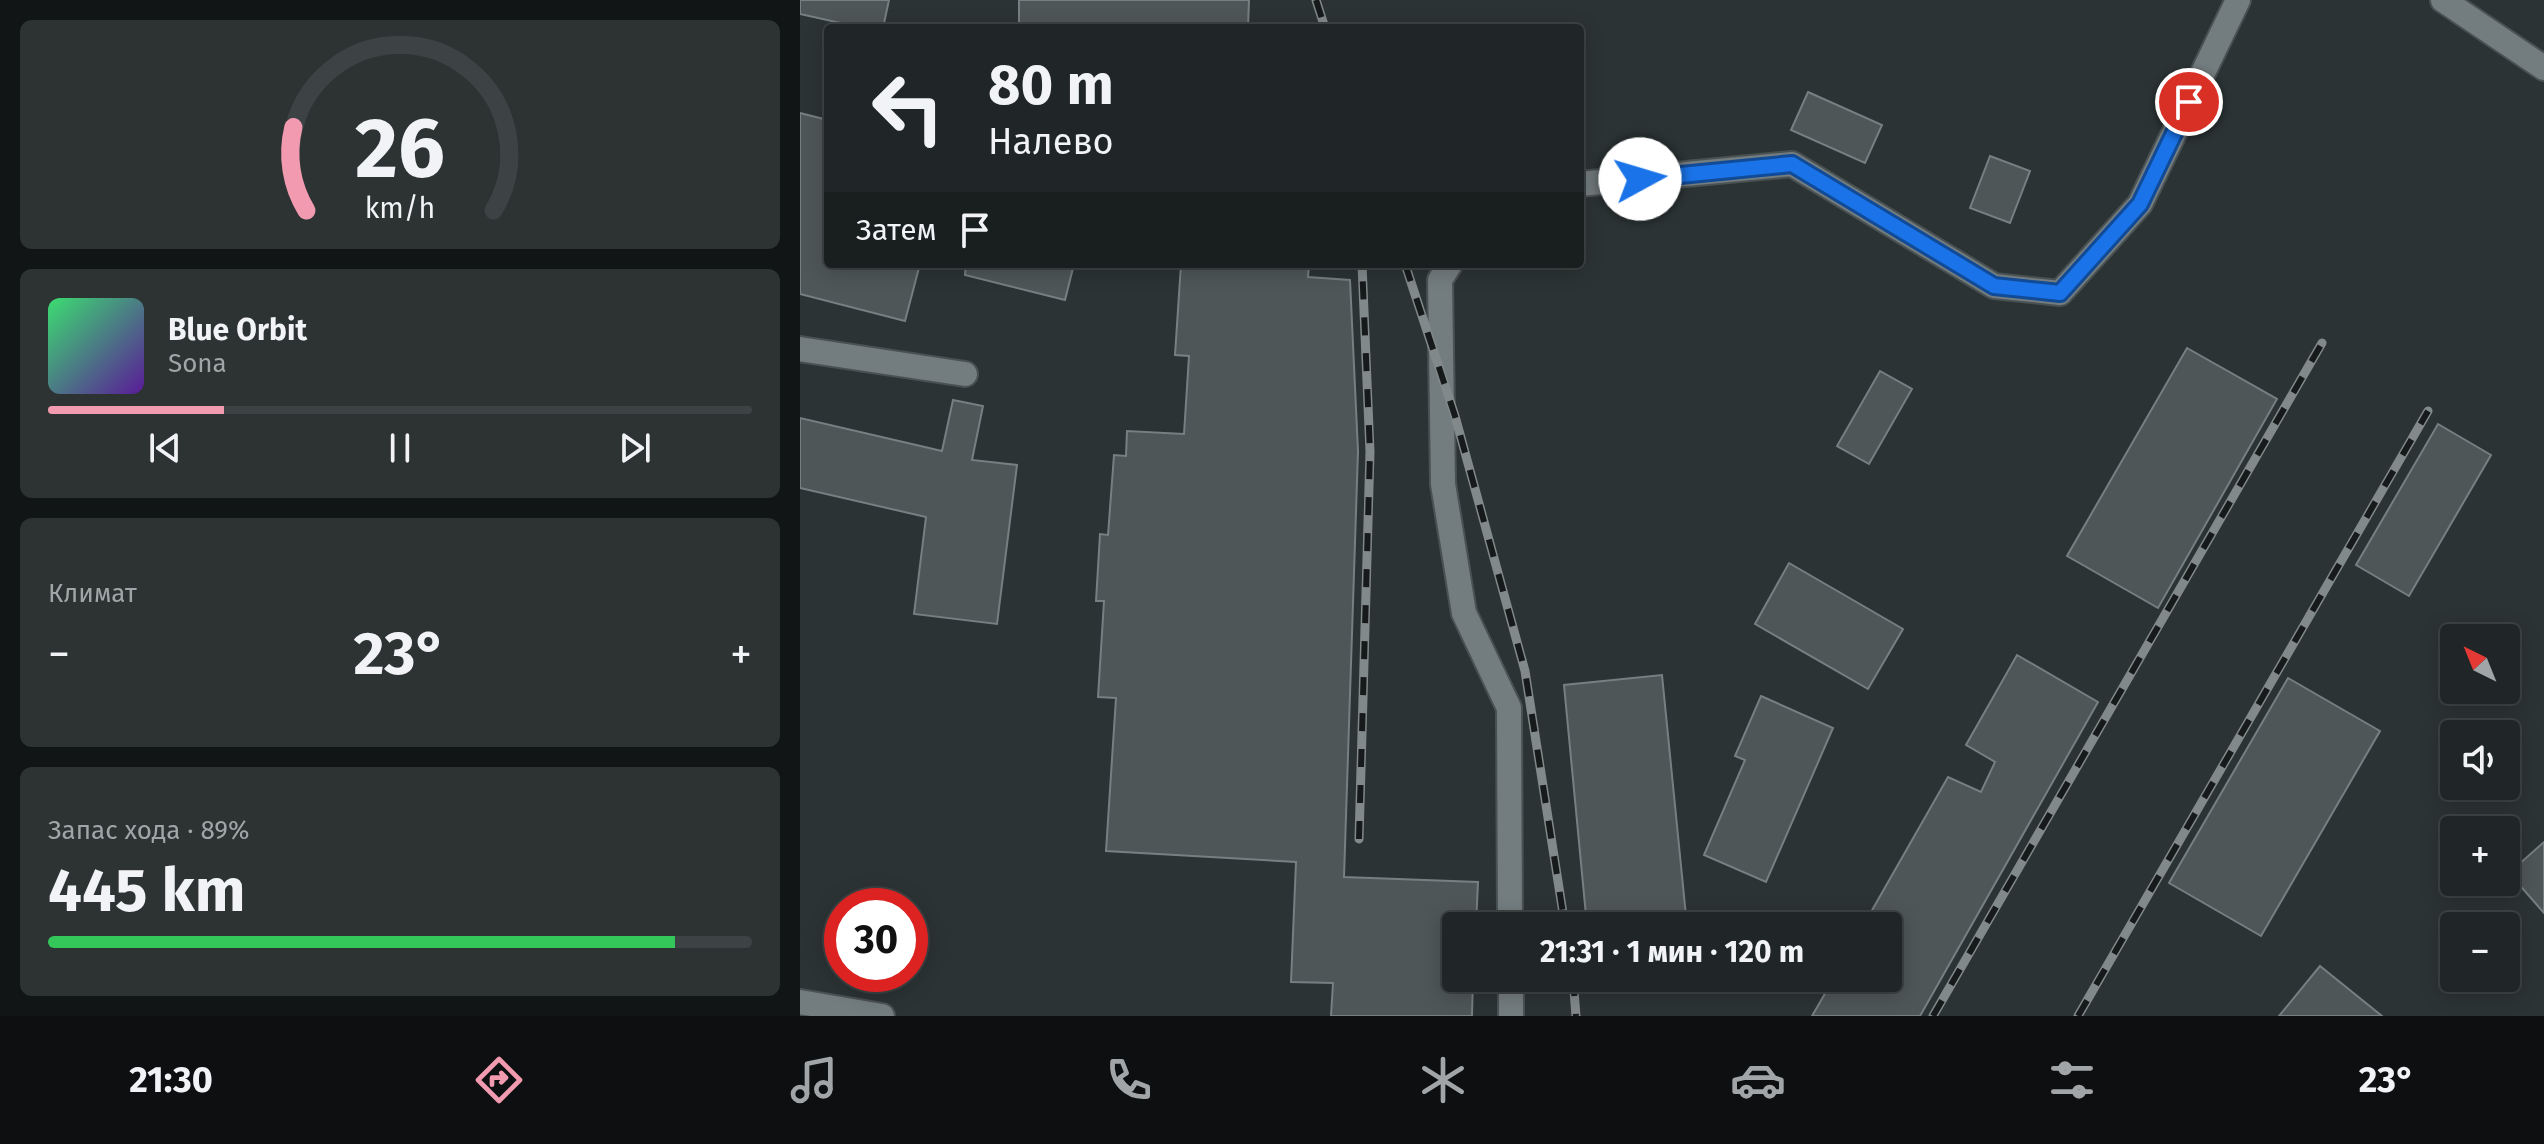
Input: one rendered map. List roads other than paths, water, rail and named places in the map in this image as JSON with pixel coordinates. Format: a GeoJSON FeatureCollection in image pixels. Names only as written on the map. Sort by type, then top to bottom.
{"type":"FeatureCollection","features":[{"type":"Feature","properties":{"kind":"street"},"geometry":{"type":"LineString","coordinates":[[1584,184],[1792,164],[1994,286],[2060,293],[2140,204],[2238,0]]}},
{"type":"Feature","properties":{"kind":"street"},"geometry":{"type":"LineString","coordinates":[[2443,0],[2544,68]]}},
{"type":"Feature","properties":{"kind":"street"},"geometry":{"type":"LineString","coordinates":[[1448,268],[1440,280],[1443,484],[1464,613],[1509,708],[1510,912]]}},
{"type":"Feature","properties":{"kind":"street"},"geometry":{"type":"LineString","coordinates":[[800,349],[965,374]]}},
{"type":"Feature","properties":{"kind":"street"},"geometry":{"type":"LineString","coordinates":[[1511,992],[1511,1016]]}},
{"type":"Feature","properties":{"kind":"street"},"geometry":{"type":"LineString","coordinates":[[800,1002],[882,1016]]}},
{"type":"Feature","properties":{"kind":"railway"},"geometry":{"type":"LineString","coordinates":[[1316,0],[1324,24]]}},
{"type":"Feature","properties":{"kind":"railway"},"geometry":{"type":"LineString","coordinates":[[1359,839],[1370,452],[1362,268]]}},
{"type":"Feature","properties":{"kind":"railway"},"geometry":{"type":"LineString","coordinates":[[1406,268],[1455,416],[1525,671],[1563,912]]}},
{"type":"Feature","properties":{"kind":"railway"},"geometry":{"type":"LineString","coordinates":[[1933,1016],[2322,343]]}},
{"type":"Feature","properties":{"kind":"railway"},"geometry":{"type":"LineString","coordinates":[[2078,1016],[2428,411]]}},
{"type":"Feature","properties":{"kind":"railway"},"geometry":{"type":"LineString","coordinates":[[1574,992],[1576,1016]]}}]}
